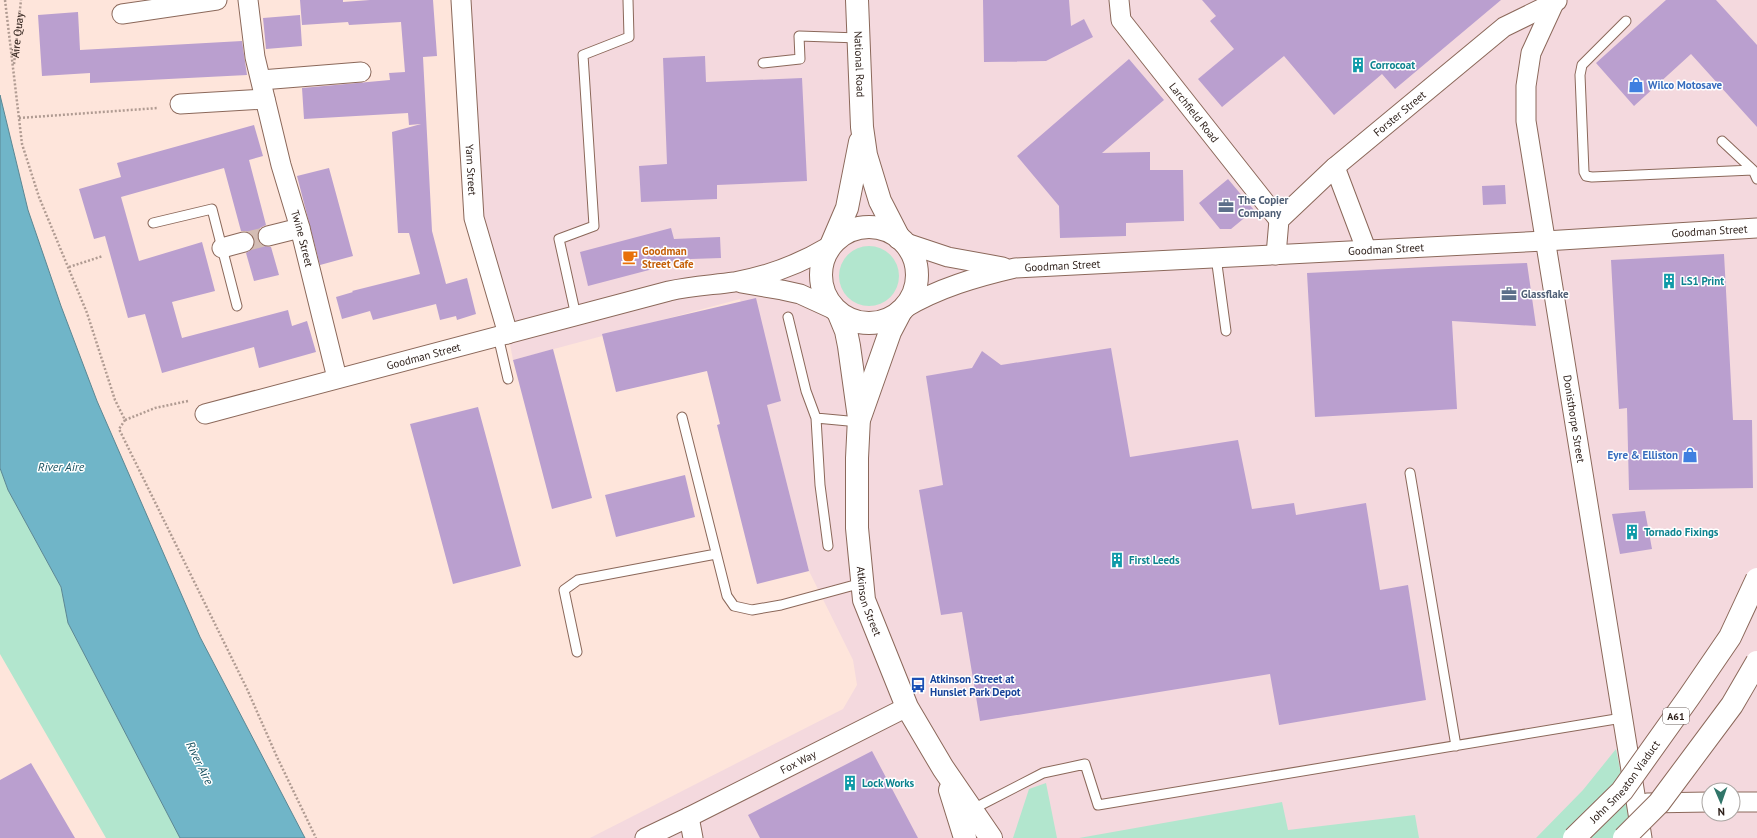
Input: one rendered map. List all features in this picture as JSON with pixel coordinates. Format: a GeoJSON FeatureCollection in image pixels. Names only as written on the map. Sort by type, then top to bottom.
{"type":"FeatureCollection","features":[{"type":"Feature","properties":{"kind":"main road","name":"National Road"},"geometry":{"type":"LineString","coordinates":[[857,0],[862,127],[866,155],[874,184],[886,213],[901,240]]}},
{"type":"Feature","properties":{"kind":"main road","name":"National Road"},"geometry":{"type":"LineString","coordinates":[[831,245],[849,201],[862,127]]}},
{"type":"Feature","properties":{"kind":"main road"},"geometry":{"type":"LineString","coordinates":[[864,227],[882,229],[901,240],[911,251],[917,272],[912,296],[903,309],[883,321],[867,324],[851,320],[837,312],[824,292],[820,276],[824,256],[831,245],[843,234],[864,227]]}},
{"type":"Feature","properties":{"kind":"main road","name":"Atkinson Street"},"geometry":{"type":"LineString","coordinates":[[859,420],[890,332],[903,309]]}},
{"type":"Feature","properties":{"kind":"main road","name":"Atkinson Street"},"geometry":{"type":"LineString","coordinates":[[837,312],[846,331],[859,420],[857,458],[857,528],[864,600],[907,707],[943,768],[991,838]]}},
{"type":"Feature","properties":{"kind":"main road","name":"John Smeaton Viaduct"},"geometry":{"type":"LineString","coordinates":[[1574,838],[1622,791],[1689,697],[1730,637],[1757,579]]}},
{"type":"Feature","properties":{"kind":"main road"},"geometry":{"type":"LineString","coordinates":[[1624,838],[1659,803],[1732,705],[1757,662]]}},
{"type":"Feature","properties":{"kind":"main road","name":"Atkinson Street"},"geometry":{"type":"LineString","coordinates":[[943,768],[965,838]]}},
{"type":"Feature","properties":{"kind":"street"},"geometry":{"type":"LineString","coordinates":[[122,14],[217,0]]}},
{"type":"Feature","properties":{"kind":"street","name":"Twine Street"},"geometry":{"type":"LineString","coordinates":[[248,0],[255,57],[281,165],[300,228],[338,378]]}},
{"type":"Feature","properties":{"kind":"street","name":"Yarn Street"},"geometry":{"type":"LineString","coordinates":[[461,0],[474,218],[503,335]]}},
{"type":"Feature","properties":{"kind":"street","name":"Larchfield Road"},"geometry":{"type":"LineString","coordinates":[[1119,0],[1121,20],[1279,220]]}},
{"type":"Feature","properties":{"kind":"street","name":"Forster Street"},"geometry":{"type":"LineString","coordinates":[[1279,220],[1334,167],[1504,27],[1556,2]]}},
{"type":"Feature","properties":{"kind":"street","name":"Donisthorpe Street"},"geometry":{"type":"LineString","coordinates":[[1556,2],[1531,53],[1526,86],[1526,120],[1642,838]]}},
{"type":"Feature","properties":{"kind":"street"},"geometry":{"type":"LineString","coordinates":[[261,80],[361,72]]}},
{"type":"Feature","properties":{"kind":"street"},"geometry":{"type":"LineString","coordinates":[[180,104],[265,99]]}},
{"type":"Feature","properties":{"kind":"street"},"geometry":{"type":"LineString","coordinates":[[1334,167],[1366,249]]}},
{"type":"Feature","properties":{"kind":"street"},"geometry":{"type":"LineString","coordinates":[[1276,255],[1279,220]]}},
{"type":"Feature","properties":{"kind":"street"},"geometry":{"type":"LineString","coordinates":[[268,236],[300,228]]}},
{"type":"Feature","properties":{"kind":"street","name":"Goodman Street"},"geometry":{"type":"LineString","coordinates":[[903,309],[920,299],[956,283],[1015,268],[1366,249],[1545,242],[1757,228]]}},
{"type":"Feature","properties":{"kind":"street","name":"Goodman Street"},"geometry":{"type":"LineString","coordinates":[[901,240],[948,257],[1015,268]]}},
{"type":"Feature","properties":{"kind":"street"},"geometry":{"type":"LineString","coordinates":[[222,248],[244,242]]}},
{"type":"Feature","properties":{"kind":"street","name":"Goodman Street"},"geometry":{"type":"LineString","coordinates":[[205,414],[670,291],[691,286],[734,282],[789,267],[809,259],[831,245]]}},
{"type":"Feature","properties":{"kind":"street","name":"Goodman Street"},"geometry":{"type":"LineString","coordinates":[[734,282],[800,294],[837,312]]}},
{"type":"Feature","properties":{"kind":"street","name":"Fox Way"},"geometry":{"type":"LineString","coordinates":[[645,838],[907,707]]}},
{"type":"Feature","properties":{"kind":"street"},"geometry":{"type":"LineString","coordinates":[[1636,803],[1701,802]]}},
{"type":"Feature","properties":{"kind":"street"},"geometry":{"type":"LineString","coordinates":[[1741,802],[1757,802]]}},
{"type":"Feature","properties":{"kind":"street"},"geometry":{"type":"LineString","coordinates":[[689,817],[693,838]]}},
{"type":"Feature","properties":{"kind":"lane"},"geometry":{"type":"LineString","coordinates":[[576,316],[559,239],[594,226],[583,55],[629,37],[628,0]]}},
{"type":"Feature","properties":{"kind":"lane"},"geometry":{"type":"LineString","coordinates":[[1626,21],[1582,65],[1581,83],[1584,172],[1586,176],[1592,177],[1753,170]]}},
{"type":"Feature","properties":{"kind":"lane"},"geometry":{"type":"LineString","coordinates":[[763,64],[800,59],[799,36],[859,38]]}},
{"type":"Feature","properties":{"kind":"lane"},"geometry":{"type":"LineString","coordinates":[[1722,141],[1753,170],[1757,180]]}},
{"type":"Feature","properties":{"kind":"lane"},"geometry":{"type":"LineString","coordinates":[[153,223],[212,209],[237,306]]}},
{"type":"Feature","properties":{"kind":"lane"},"geometry":{"type":"LineString","coordinates":[[1216,258],[1226,331]]}},
{"type":"Feature","properties":{"kind":"lane"},"geometry":{"type":"LineString","coordinates":[[788,317],[806,391],[816,418],[820,485],[828,546]]}},
{"type":"Feature","properties":{"kind":"lane"},"geometry":{"type":"LineString","coordinates":[[503,335],[508,379]]}},
{"type":"Feature","properties":{"kind":"lane"},"geometry":{"type":"LineString","coordinates":[[682,416],[727,596],[734,606],[752,610],[781,604],[862,582]]}},
{"type":"Feature","properties":{"kind":"lane"},"geometry":{"type":"LineString","coordinates":[[816,418],[859,420]]}},
{"type":"Feature","properties":{"kind":"lane"},"geometry":{"type":"LineString","coordinates":[[1410,473],[1456,746]]}},
{"type":"Feature","properties":{"kind":"lane"},"geometry":{"type":"LineString","coordinates":[[577,652],[564,590],[578,580],[716,554]]}},
{"type":"Feature","properties":{"kind":"lane"},"geometry":{"type":"LineString","coordinates":[[971,810],[1043,773],[1085,764],[1098,805],[1622,718]]}},
{"type":"Feature","properties":{"kind":"path"},"geometry":{"type":"LineString","coordinates":[[5,0],[22,144],[39,196],[87,313],[115,400],[125,420]]}},
{"type":"Feature","properties":{"kind":"path","name":"Aire Quay"},"geometry":{"type":"LineString","coordinates":[[13,70],[21,0]]}},
{"type":"Feature","properties":{"kind":"path"},"geometry":{"type":"LineString","coordinates":[[19,118],[156,109],[180,104]]}},
{"type":"Feature","properties":{"kind":"path"},"geometry":{"type":"LineString","coordinates":[[69,267],[103,256]]}},
{"type":"Feature","properties":{"kind":"path"},"geometry":{"type":"LineString","coordinates":[[205,414],[200,398],[155,408],[125,420],[119,429],[247,689],[277,757],[316,838]]}},
{"type":"Feature","properties":{"kind":"shaded area"},"geometry":{"type":"Polygon","coordinates":[[[461,0],[1757,0],[1757,838],[590,838],[843,709],[857,685],[853,660],[809,571],[740,299],[513,360],[508,334],[474,218],[461,0]]]}},
{"type":"Feature","properties":{"kind":"green space"},"geometry":{"type":"Polygon","coordinates":[[[863,246],[875,246],[886,251],[894,259],[899,270],[897,288],[886,301],[875,306],[863,306],[852,301],[844,293],[839,282],[839,270],[844,259],[852,251],[863,246]]]}},
{"type":"Feature","properties":{"kind":"green space"},"geometry":{"type":"Polygon","coordinates":[[[0,468],[8,490],[61,587],[68,623],[180,838],[106,838],[0,654],[0,468]]]}},
{"type":"Feature","properties":{"kind":"green space"},"geometry":{"type":"Polygon","coordinates":[[[1616,749],[1634,838],[1536,838],[1583,790],[1616,749]]]}},
{"type":"Feature","properties":{"kind":"green space"},"geometry":{"type":"Polygon","coordinates":[[[1046,783],[1057,838],[1013,838],[1029,789],[1046,783]]]}},
{"type":"Feature","properties":{"kind":"green space"},"geometry":{"type":"Polygon","coordinates":[[[1282,802],[1288,830],[1415,815],[1419,838],[1079,838],[1282,802]]]}},
{"type":"Feature","properties":{"kind":"water","name":"River Aire"},"geometry":{"type":"Polygon","coordinates":[[[0,95],[28,210],[61,306],[97,401],[200,637],[305,838],[180,838],[68,623],[61,587],[8,490],[0,468],[0,95]]]}},
{"type":"Feature","properties":{"kind":"building"},"geometry":{"type":"Polygon","coordinates":[[[300,0],[343,0],[343,2],[370,0],[433,0],[437,56],[423,57],[432,231],[446,284],[467,278],[476,314],[457,320],[456,316],[440,320],[436,304],[373,320],[370,311],[342,319],[336,297],[353,292],[352,291],[420,274],[409,233],[398,233],[392,132],[421,124],[409,125],[408,113],[304,119],[302,88],[390,80],[389,73],[405,72],[401,22],[349,25],[348,22],[302,25],[300,0]]]}},
{"type":"Feature","properties":{"kind":"building"},"geometry":{"type":"Polygon","coordinates":[[[983,0],[1069,0],[1071,26],[1084,19],[1093,37],[1046,61],[984,62],[983,0]]]}},
{"type":"Feature","properties":{"kind":"building","name":"Corrocoat"},"geometry":{"type":"Polygon","coordinates":[[[1202,0],[1501,0],[1395,89],[1382,74],[1334,115],[1284,56],[1222,107],[1198,79],[1234,49],[1210,21],[1216,16],[1202,0]]]}},
{"type":"Feature","properties":{"kind":"building","name":"Wilco Motosave"},"geometry":{"type":"Polygon","coordinates":[[[1666,0],[1716,0],[1757,45],[1757,127],[1691,54],[1634,106],[1596,63],[1666,0]]]}},
{"type":"Feature","properties":{"kind":"building"},"geometry":{"type":"Polygon","coordinates":[[[78,12],[80,50],[242,41],[247,75],[90,83],[90,73],[42,76],[38,15],[78,12]]]}},
{"type":"Feature","properties":{"kind":"building"},"geometry":{"type":"Polygon","coordinates":[[[300,15],[302,46],[266,49],[263,18],[300,15]]]}},
{"type":"Feature","properties":{"kind":"building"},"geometry":{"type":"Polygon","coordinates":[[[705,56],[706,82],[802,78],[807,181],[717,185],[717,199],[641,202],[639,166],[667,164],[663,58],[705,56]]]}},
{"type":"Feature","properties":{"kind":"building"},"geometry":{"type":"Polygon","coordinates":[[[1129,59],[1164,100],[1102,153],[1150,152],[1150,170],[1183,170],[1184,221],[1126,223],[1126,236],[1060,238],[1059,206],[1017,156],[1129,59]]]}},
{"type":"Feature","properties":{"kind":"building"},"geometry":{"type":"Polygon","coordinates":[[[254,125],[263,156],[249,160],[266,225],[260,228],[257,238],[260,243],[271,247],[279,275],[254,281],[246,253],[252,249],[255,244],[255,239],[246,231],[241,231],[224,168],[121,197],[139,261],[202,242],[215,291],[172,302],[182,338],[288,310],[292,326],[307,321],[316,352],[259,368],[254,347],[162,373],[145,314],[128,318],[105,236],[94,239],[79,189],[121,177],[117,163],[254,125]]]}},
{"type":"Feature","properties":{"kind":"building"},"geometry":{"type":"Polygon","coordinates":[[[329,168],[353,256],[320,265],[297,176],[329,168]]]}},
{"type":"Feature","properties":{"kind":"building","name":"The Copier Company"},"geometry":{"type":"Polygon","coordinates":[[[1228,179],[1254,210],[1231,229],[1220,229],[1199,203],[1228,179]]]}},
{"type":"Feature","properties":{"kind":"building"},"geometry":{"type":"Polygon","coordinates":[[[1505,185],[1506,204],[1483,205],[1482,186],[1505,185]]]}},
{"type":"Feature","properties":{"kind":"building","name":"Goodman Street Cafe"},"geometry":{"type":"Polygon","coordinates":[[[671,228],[674,239],[720,237],[721,258],[691,259],[588,286],[580,252],[671,228]]]}},
{"type":"Feature","properties":{"kind":"building"},"geometry":{"type":"Polygon","coordinates":[[[1724,254],[1733,420],[1752,420],[1753,488],[1629,490],[1627,408],[1619,409],[1611,260],[1724,254]]]}},
{"type":"Feature","properties":{"kind":"building"},"geometry":{"type":"Polygon","coordinates":[[[1527,263],[1536,326],[1452,321],[1457,409],[1315,417],[1307,273],[1527,263]]]}},
{"type":"Feature","properties":{"kind":"building"},"geometry":{"type":"Polygon","coordinates":[[[756,298],[781,401],[767,405],[809,571],[757,584],[717,425],[720,424],[707,371],[616,392],[602,334],[756,298]]]}},
{"type":"Feature","properties":{"kind":"building","name":"First Leeds"},"geometry":{"type":"Polygon","coordinates":[[[1111,348],[1130,457],[1238,440],[1252,509],[1294,503],[1296,515],[1366,503],[1380,590],[1408,585],[1426,700],[1279,725],[1270,674],[980,721],[962,612],[941,615],[919,490],[943,485],[926,376],[972,368],[982,351],[1001,365],[1111,348]]]}},
{"type":"Feature","properties":{"kind":"building"},"geometry":{"type":"Polygon","coordinates":[[[553,349],[592,498],[552,509],[513,360],[553,349]]]}},
{"type":"Feature","properties":{"kind":"building"},"geometry":{"type":"Polygon","coordinates":[[[478,407],[521,566],[453,584],[410,424],[478,407]]]}},
{"type":"Feature","properties":{"kind":"building"},"geometry":{"type":"Polygon","coordinates":[[[685,475],[695,517],[616,537],[605,495],[685,475]]]}},
{"type":"Feature","properties":{"kind":"building","name":"Tornado Fixings"},"geometry":{"type":"Polygon","coordinates":[[[1645,511],[1652,549],[1620,554],[1612,514],[1645,511]]]}},
{"type":"Feature","properties":{"kind":"building","name":"Lock Works"},"geometry":{"type":"Polygon","coordinates":[[[872,751],[918,838],[760,838],[748,815],[872,751]]]}},
{"type":"Feature","properties":{"kind":"building"},"geometry":{"type":"Polygon","coordinates":[[[31,763],[75,838],[0,838],[0,780],[31,763]]]}},
{"type":"Feature","properties":{"kind":"tunnel"},"geometry":{"type":"LineString","coordinates":[[244,242],[268,236]]}},
{"type":"Feature","properties":{"kind":"place","name":"Corrocoat"},"geometry":{"type":"Point","coordinates":[1358,65]}},
{"type":"Feature","properties":{"kind":"place","name":"Wilco Motosave"},"geometry":{"type":"Point","coordinates":[1636,85]}},
{"type":"Feature","properties":{"kind":"place","name":"The Copier Company"},"geometry":{"type":"Point","coordinates":[1226,206]}},
{"type":"Feature","properties":{"kind":"place","name":"Goodman Street Cafe"},"geometry":{"type":"Point","coordinates":[630,257]}},
{"type":"Feature","properties":{"kind":"place","name":"LS1 Print"},"geometry":{"type":"Point","coordinates":[1669,281]}},
{"type":"Feature","properties":{"kind":"place","name":"Glassflake"},"geometry":{"type":"Point","coordinates":[1509,294]}},
{"type":"Feature","properties":{"kind":"place","name":"Eyre & Elliston"},"geometry":{"type":"Point","coordinates":[1690,455]}},
{"type":"Feature","properties":{"kind":"place","name":"Tornado Fixings"},"geometry":{"type":"Point","coordinates":[1632,532]}},
{"type":"Feature","properties":{"kind":"place","name":"First Leeds"},"geometry":{"type":"Point","coordinates":[1117,560]}},
{"type":"Feature","properties":{"kind":"place","name":"Atkinson Street at Hunslet Park Depot"},"geometry":{"type":"Point","coordinates":[918,685]}},
{"type":"Feature","properties":{"kind":"place","name":"Lock Works"},"geometry":{"type":"Point","coordinates":[850,783]}}]}
